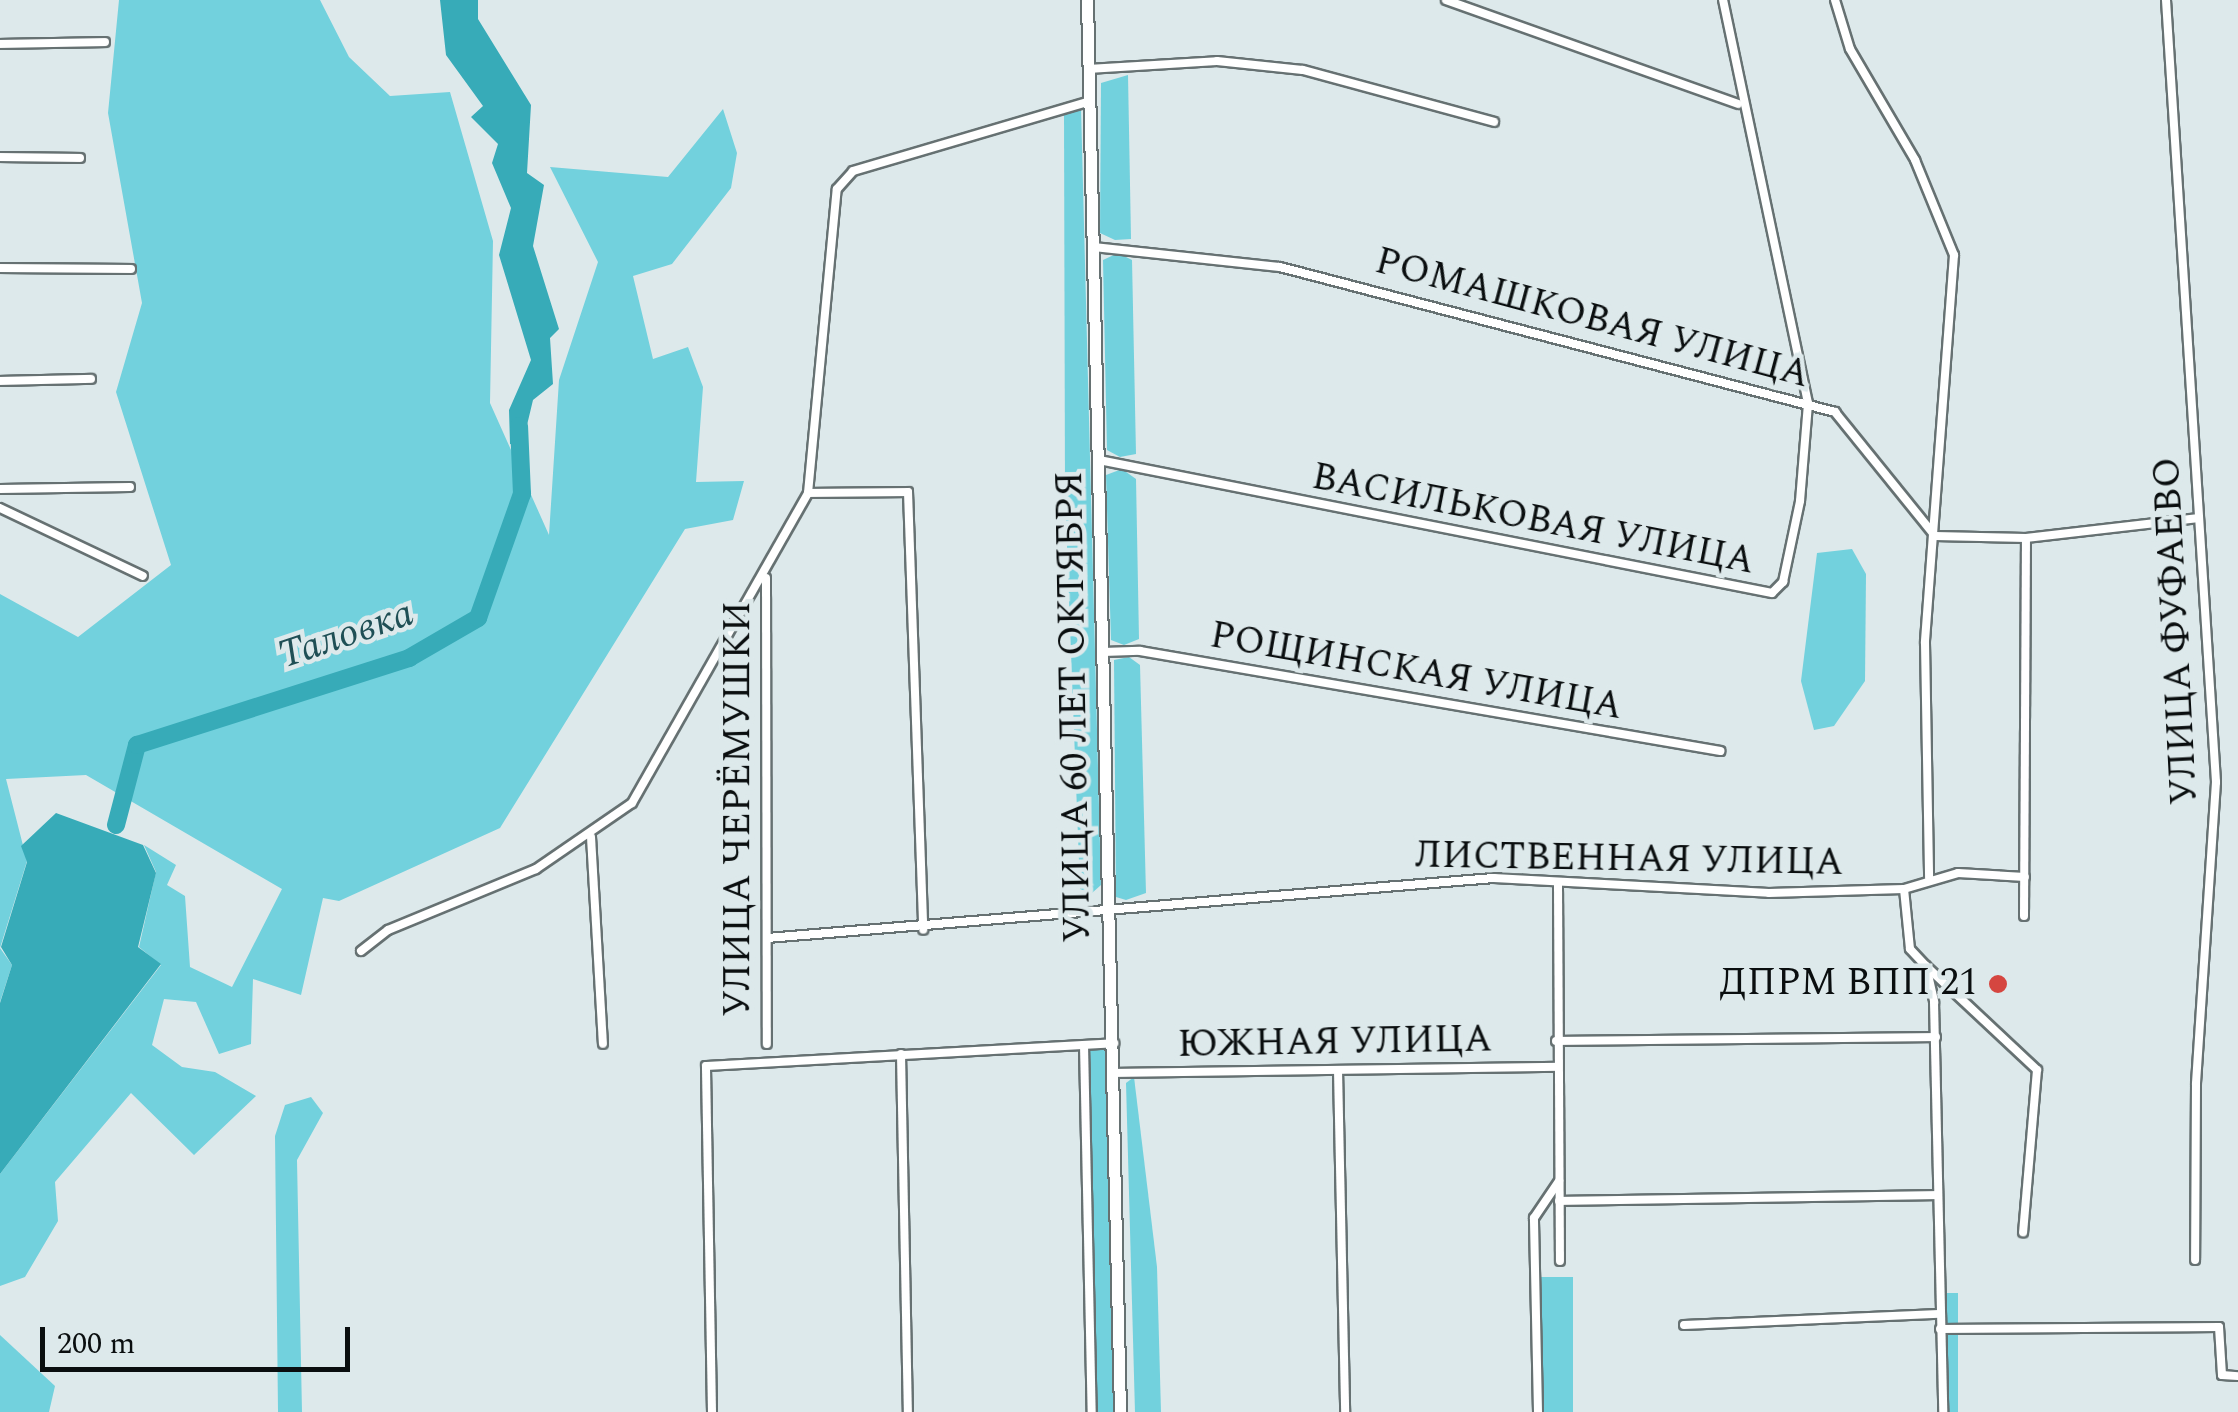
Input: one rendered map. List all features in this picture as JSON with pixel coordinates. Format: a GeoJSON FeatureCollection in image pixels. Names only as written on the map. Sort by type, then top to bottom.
{"type":"FeatureCollection","features":[{"type":"Feature","properties":{"kind":"street","name":"УЛИЦА 60 ЛЕТ ОКТЯБРЯ"},"geometry":{"type":"LineString","coordinates":[[1087,0],[1120,1412]]}},
{"type":"Feature","properties":{"kind":"street"},"geometry":{"type":"LineString","coordinates":[[1446,0],[1738,104]]}},
{"type":"Feature","properties":{"kind":"street","name":"ВАСИЛЬКОВАЯ УЛИЦА"},"geometry":{"type":"LineString","coordinates":[[1099,460],[1751,596],[1784,582],[1808,403],[1783,256],[1738,104],[1723,0]]}},
{"type":"Feature","properties":{"kind":"street"},"geometry":{"type":"LineString","coordinates":[[1835,0],[1850,49],[1915,160],[1954,255],[1925,643],[1929,878]]}},
{"type":"Feature","properties":{"kind":"street","name":"УЛИЦА ФУФАЕВО"},"geometry":{"type":"LineString","coordinates":[[2166,0],[2216,782],[2194,1260]]}},
{"type":"Feature","properties":{"kind":"street"},"geometry":{"type":"LineString","coordinates":[[0,44],[105,42]]}},
{"type":"Feature","properties":{"kind":"street"},"geometry":{"type":"LineString","coordinates":[[1088,69],[1218,60],[1302,70],[1494,122]]}},
{"type":"Feature","properties":{"kind":"street"},"geometry":{"type":"LineString","coordinates":[[360,951],[591,836],[632,803],[766,574],[808,493],[837,189],[853,171],[1088,102]]}},
{"type":"Feature","properties":{"kind":"street"},"geometry":{"type":"LineString","coordinates":[[0,157],[80,158]]}},
{"type":"Feature","properties":{"kind":"street","name":"РОМАШКОВАЯ УЛИЦА"},"geometry":{"type":"LineString","coordinates":[[1093,248],[1280,267],[1835,412],[1935,536]]}},
{"type":"Feature","properties":{"kind":"street"},"geometry":{"type":"LineString","coordinates":[[0,268],[131,269]]}},
{"type":"Feature","properties":{"kind":"street"},"geometry":{"type":"LineString","coordinates":[[0,381],[91,380]]}},
{"type":"Feature","properties":{"kind":"street"},"geometry":{"type":"LineString","coordinates":[[0,489],[130,487]]}},
{"type":"Feature","properties":{"kind":"street"},"geometry":{"type":"LineString","coordinates":[[808,493],[908,492],[923,930]]}},
{"type":"Feature","properties":{"kind":"street"},"geometry":{"type":"LineString","coordinates":[[0,508],[143,576]]}},
{"type":"Feature","properties":{"kind":"street"},"geometry":{"type":"LineString","coordinates":[[1935,536],[2026,538],[2199,518]]}},
{"type":"Feature","properties":{"kind":"street"},"geometry":{"type":"LineString","coordinates":[[2024,916],[2026,538]]}},
{"type":"Feature","properties":{"kind":"street","name":"УЛИЦА ЧЕРЁМУШКИ"},"geometry":{"type":"LineString","coordinates":[[766,574],[767,1044]]}},
{"type":"Feature","properties":{"kind":"street","name":"РОЩИНСКАЯ УЛИЦА"},"geometry":{"type":"LineString","coordinates":[[1102,652],[1140,651],[1720,751]]}},
{"type":"Feature","properties":{"kind":"street"},"geometry":{"type":"LineString","coordinates":[[591,836],[604,1044]]}},
{"type":"Feature","properties":{"kind":"street","name":"ЛИСТВЕННАЯ УЛИЦА"},"geometry":{"type":"LineString","coordinates":[[767,938],[1110,916],[1384,885],[1904,889],[1929,878],[2025,876]]}},
{"type":"Feature","properties":{"kind":"street"},"geometry":{"type":"LineString","coordinates":[[1558,884],[1560,1261]]}},
{"type":"Feature","properties":{"kind":"street"},"geometry":{"type":"LineString","coordinates":[[1904,889],[1910,950],[2037,1070],[2023,1232]]}},
{"type":"Feature","properties":{"kind":"street"},"geometry":{"type":"LineString","coordinates":[[1926,966],[1936,1037],[1943,1412]]}},
{"type":"Feature","properties":{"kind":"street"},"geometry":{"type":"LineString","coordinates":[[1556,1041],[1936,1037]]}},
{"type":"Feature","properties":{"kind":"street"},"geometry":{"type":"LineString","coordinates":[[712,1412],[706,1066],[1114,1044]]}},
{"type":"Feature","properties":{"kind":"street"},"geometry":{"type":"LineString","coordinates":[[1084,1045],[1092,1412]]}},
{"type":"Feature","properties":{"kind":"street"},"geometry":{"type":"LineString","coordinates":[[900,1054],[908,1412]]}},
{"type":"Feature","properties":{"kind":"street","name":"ЮЖНАЯ УЛИЦА"},"geometry":{"type":"LineString","coordinates":[[1114,1073],[1557,1067]]}},
{"type":"Feature","properties":{"kind":"street"},"geometry":{"type":"LineString","coordinates":[[1338,1070],[1345,1412]]}},
{"type":"Feature","properties":{"kind":"street"},"geometry":{"type":"LineString","coordinates":[[1538,1412],[1534,1218],[1559,1181]]}},
{"type":"Feature","properties":{"kind":"street"},"geometry":{"type":"LineString","coordinates":[[1559,1200],[1937,1195]]}},
{"type":"Feature","properties":{"kind":"street"},"geometry":{"type":"LineString","coordinates":[[1684,1325],[1940,1314]]}},
{"type":"Feature","properties":{"kind":"street"},"geometry":{"type":"LineString","coordinates":[[1940,1329],[2219,1327],[2222,1376],[2238,1376]]}},
{"type":"Feature","properties":{"kind":"shaded area"},"geometry":{"type":"Polygon","coordinates":[[[119,0],[320,0],[349,57],[390,96],[450,92],[493,241],[490,403],[549,535],[559,380],[598,262],[550,167],[668,177],[723,109],[737,153],[731,188],[672,264],[633,276],[653,359],[688,347],[703,387],[696,482],[744,481],[733,520],[685,529],[500,828],[339,901],[323,898],[301,995],[253,979],[251,1044],[219,1054],[196,1002],[164,999],[152,1045],[182,1067],[215,1072],[256,1096],[194,1155],[131,1093],[55,1182],[58,1221],[25,1277],[0,1286],[0,1174],[161,965],[139,947],[156,872],[144,845],[176,865],[167,885],[185,896],[190,967],[232,987],[282,889],[86,775],[6,779],[27,861],[0,948],[0,594],[78,637],[171,565],[116,392],[142,303],[108,113],[119,0]]]}},
{"type":"Feature","properties":{"kind":"shaded area"},"geometry":{"type":"Polygon","coordinates":[[[440,0],[478,0],[478,19],[531,105],[527,173],[544,185],[533,246],[559,329],[550,338],[553,384],[533,400],[522,446],[510,444],[509,410],[531,360],[499,255],[511,208],[492,163],[498,144],[471,117],[483,106],[446,55],[440,0]]]}},
{"type":"Feature","properties":{"kind":"shaded area"},"geometry":{"type":"Polygon","coordinates":[[[1128,75],[1131,239],[1115,240],[1100,233],[1101,83],[1128,75]]]}},
{"type":"Feature","properties":{"kind":"shaded area"},"geometry":{"type":"Polygon","coordinates":[[[1081,108],[1101,885],[1092,893],[1080,889],[1065,494],[1064,112],[1081,108]]]}},
{"type":"Feature","properties":{"kind":"shaded area"},"geometry":{"type":"Polygon","coordinates":[[[1118,253],[1132,260],[1136,454],[1120,457],[1107,450],[1103,260],[1118,253]]]}},
{"type":"Feature","properties":{"kind":"shaded area"},"geometry":{"type":"Polygon","coordinates":[[[1122,469],[1136,479],[1139,639],[1124,645],[1111,640],[1106,475],[1122,469]]]}},
{"type":"Feature","properties":{"kind":"shaded area"},"geometry":{"type":"Polygon","coordinates":[[[1852,549],[1866,574],[1865,681],[1834,726],[1814,730],[1801,681],[1817,553],[1852,549]]]}},
{"type":"Feature","properties":{"kind":"shaded area"},"geometry":{"type":"Polygon","coordinates":[[[1129,657],[1140,665],[1146,893],[1126,900],[1116,897],[1114,660],[1129,657]]]}},
{"type":"Feature","properties":{"kind":"shaded area"},"geometry":{"type":"Polygon","coordinates":[[[56,813],[143,845],[156,873],[138,947],[161,964],[0,1174],[0,1003],[12,965],[1,947],[27,862],[21,846],[56,813]]]}},
{"type":"Feature","properties":{"kind":"shaded area"},"geometry":{"type":"Polygon","coordinates":[[[0,948],[12,965],[0,1002],[0,948]]]}},
{"type":"Feature","properties":{"kind":"shaded area"},"geometry":{"type":"Polygon","coordinates":[[[1101,1042],[1107,1050],[1115,1412],[1094,1412],[1089,1047],[1101,1042]]]}},
{"type":"Feature","properties":{"kind":"shaded area"},"geometry":{"type":"Polygon","coordinates":[[[1134,1077],[1157,1267],[1161,1412],[1135,1412],[1126,1083],[1134,1077]]]}},
{"type":"Feature","properties":{"kind":"shaded area"},"geometry":{"type":"Polygon","coordinates":[[[311,1097],[323,1113],[297,1160],[302,1412],[278,1412],[275,1136],[285,1105],[311,1097]]]}},
{"type":"Feature","properties":{"kind":"shaded area"},"geometry":{"type":"Polygon","coordinates":[[[1539,1277],[1573,1277],[1573,1412],[1539,1412],[1539,1277]]]}},
{"type":"Feature","properties":{"kind":"shaded area"},"geometry":{"type":"Polygon","coordinates":[[[1940,1293],[1958,1293],[1958,1412],[1940,1412],[1940,1293]]]}},
{"type":"Feature","properties":{"kind":"shaded area"},"geometry":{"type":"Polygon","coordinates":[[[0,1335],[55,1386],[49,1412],[0,1412],[0,1335]]]}},
{"type":"Feature","properties":{"kind":"waterway","name":"Таловка"},"geometry":{"type":"LineString","coordinates":[[116,825],[137,745],[409,658],[478,618],[522,494],[519,426]]}},
{"type":"Feature","properties":{"kind":"place","name":"ДПРМ ВПП 21"},"geometry":{"type":"Point","coordinates":[1998,984]}}]}
